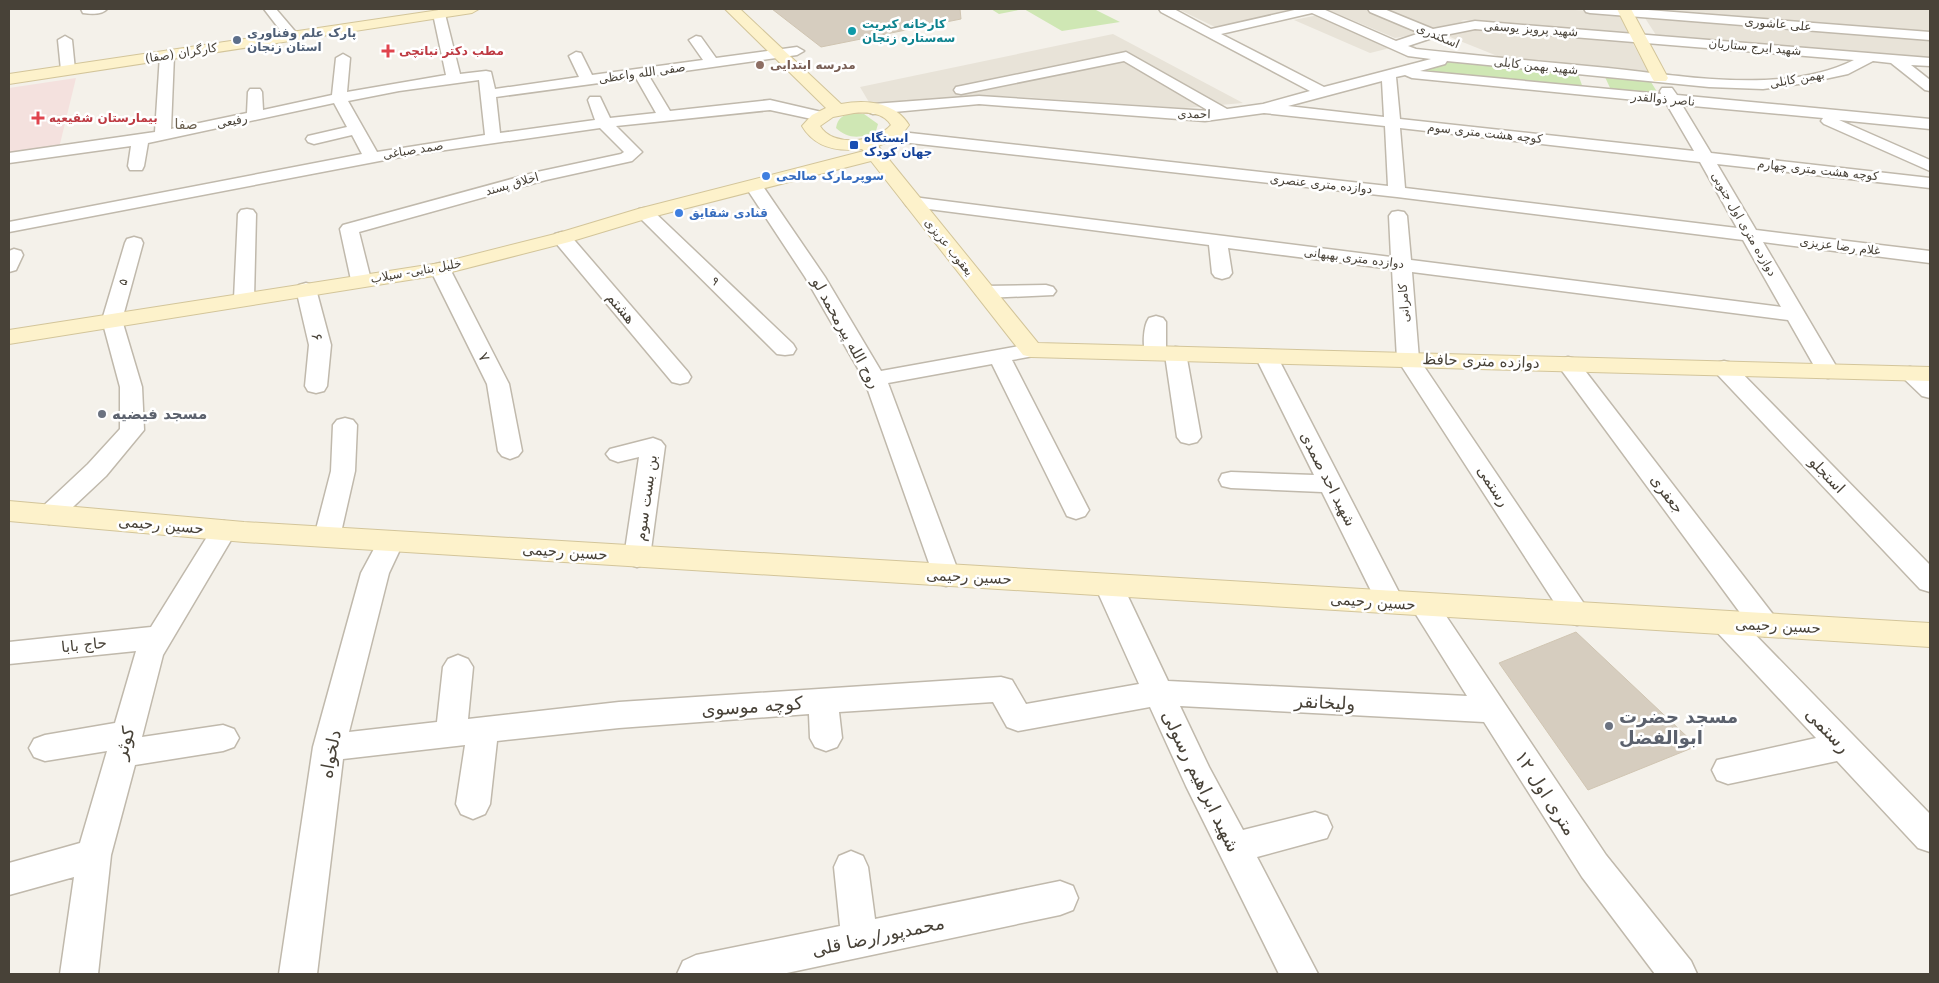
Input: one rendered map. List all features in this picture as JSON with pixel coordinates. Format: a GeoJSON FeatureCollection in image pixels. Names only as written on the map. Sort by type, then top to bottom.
{"type":"FeatureCollection","features":[{"type":"Feature","properties":{"kind":"street"},"geometry":{"type":"LineString","coordinates":[[87,10],[101,9]]}},
{"type":"Feature","properties":{"kind":"street"},"geometry":{"type":"LineString","coordinates":[[270,9],[292,36]]}},
{"type":"Feature","properties":{"kind":"street","name":"کارگران (صفا)"},"geometry":{"type":"LineString","coordinates":[[9,79],[292,36],[416,13],[439,14],[472,9]]}},
{"type":"Feature","properties":{"kind":"street"},"geometry":{"type":"LineString","coordinates":[[732,9],[865,108],[893,115],[900,125],[898,131],[892,136]]}},
{"type":"Feature","properties":{"kind":"street"},"geometry":{"type":"LineString","coordinates":[[752,9],[789,53],[830,113]]}},
{"type":"Feature","properties":{"kind":"street"},"geometry":{"type":"LineString","coordinates":[[1165,9],[1322,92]]}},
{"type":"Feature","properties":{"kind":"street"},"geometry":{"type":"LineString","coordinates":[[1210,33],[1314,9]]}},
{"type":"Feature","properties":{"kind":"street","name":"شهید بهمن کابلی"},"geometry":{"type":"LineString","coordinates":[[1314,9],[1413,53],[1660,78]]}},
{"type":"Feature","properties":{"kind":"street","name":"اسکندری"},"geometry":{"type":"LineString","coordinates":[[1374,9],[1501,63]]}},
{"type":"Feature","properties":{"kind":"street","name":"علی عاشوری"},"geometry":{"type":"LineString","coordinates":[[1590,9],[1625,10],[1930,36]]}},
{"type":"Feature","properties":{"kind":"street"},"geometry":{"type":"LineString","coordinates":[[1625,10],[1660,78]]}},
{"type":"Feature","properties":{"kind":"street"},"geometry":{"type":"LineString","coordinates":[[439,14],[454,78]]}},
{"type":"Feature","properties":{"kind":"street","name":"شهید پرویز یوسفی"},"geometry":{"type":"LineString","coordinates":[[1396,45],[1433,33],[1475,25],[1638,37]]}},
{"type":"Feature","properties":{"kind":"street","name":"شهید ایرج ستاریان"},"geometry":{"type":"LineString","coordinates":[[1638,37],[1871,57]]}},
{"type":"Feature","properties":{"kind":"street"},"geometry":{"type":"LineString","coordinates":[[65,40],[68,70]]}},
{"type":"Feature","properties":{"kind":"street"},"geometry":{"type":"LineString","coordinates":[[696,40],[713,64]]}},
{"type":"Feature","properties":{"kind":"street","name":"صفی الله واعظی"},"geometry":{"type":"LineString","coordinates":[[488,94],[789,53]]}},
{"type":"Feature","properties":{"kind":"street"},"geometry":{"type":"LineString","coordinates":[[1397,192],[1392,122],[1396,72],[1413,53]]}},
{"type":"Feature","properties":{"kind":"street"},"geometry":{"type":"LineString","coordinates":[[163,134],[167,55]]}},
{"type":"Feature","properties":{"kind":"street"},"geometry":{"type":"LineString","coordinates":[[576,56],[588,81]]}},
{"type":"Feature","properties":{"kind":"street"},"geometry":{"type":"LineString","coordinates":[[954,92],[1126,56],[1225,114]]}},
{"type":"Feature","properties":{"kind":"street"},"geometry":{"type":"LineString","coordinates":[[1871,57],[1930,62]]}},
{"type":"Feature","properties":{"kind":"street","name":"بهمن کابلی"},"geometry":{"type":"LineString","coordinates":[[1660,78],[1709,83],[1763,85],[1806,79],[1843,71],[1871,57]]}},
{"type":"Feature","properties":{"kind":"street"},"geometry":{"type":"LineString","coordinates":[[343,58],[339,98],[372,157]]}},
{"type":"Feature","properties":{"kind":"street","name":"احمدی"},"geometry":{"type":"LineString","coordinates":[[865,108],[979,100],[1205,116],[1264,108],[1454,58]]}},
{"type":"Feature","properties":{"kind":"street"},"geometry":{"type":"LineString","coordinates":[[1895,59],[1930,87]]}},
{"type":"Feature","properties":{"kind":"street","name":"ناصر ذوالقدر"},"geometry":{"type":"LineString","coordinates":[[1396,72],[1930,124]]}},
{"type":"Feature","properties":{"kind":"street"},"geometry":{"type":"LineString","coordinates":[[641,74],[666,117]]}},
{"type":"Feature","properties":{"kind":"street","name":"رفیعی"},"geometry":{"type":"LineString","coordinates":[[9,158],[140,140],[339,98],[454,78],[486,75],[488,94]]}},
{"type":"Feature","properties":{"kind":"street","name":"دوازده متری اول جنوبی"},"geometry":{"type":"LineString","coordinates":[[1660,78],[1828,371]]}},
{"type":"Feature","properties":{"kind":"street"},"geometry":{"type":"LineString","coordinates":[[755,89],[770,105]]}},
{"type":"Feature","properties":{"kind":"street"},"geometry":{"type":"LineString","coordinates":[[254,116],[255,92]]}},
{"type":"Feature","properties":{"kind":"street"},"geometry":{"type":"LineString","coordinates":[[488,94],[493,138]]}},
{"type":"Feature","properties":{"kind":"street"},"geometry":{"type":"LineString","coordinates":[[595,100],[604,123]]}},
{"type":"Feature","properties":{"kind":"street","name":"احمدی"},"geometry":{"type":"LineString","coordinates":[[893,115],[979,100]]}},
{"type":"Feature","properties":{"kind":"street","name":"صمد صباغی"},"geometry":{"type":"LineString","coordinates":[[9,227],[277,168],[372,157],[493,138],[604,123],[770,105],[830,113]]}},
{"type":"Feature","properties":{"kind":"street"},"geometry":{"type":"LineString","coordinates":[[865,108],[830,113],[815,121],[812,126],[813,132],[819,138],[830,142],[871,149]]}},
{"type":"Feature","properties":{"kind":"street","name":"کوچه هشت متری سوم"},"geometry":{"type":"LineString","coordinates":[[1264,108],[1706,158]]}},
{"type":"Feature","properties":{"kind":"street"},"geometry":{"type":"LineString","coordinates":[[1810,113],[1930,166]]}},
{"type":"Feature","properties":{"kind":"street","name":"اخلاق پسند"},"geometry":{"type":"LineString","coordinates":[[361,280],[349,229],[543,176],[626,158],[634,152],[604,123]]}},
{"type":"Feature","properties":{"kind":"street"},"geometry":{"type":"LineString","coordinates":[[314,139],[357,129]]}},
{"type":"Feature","properties":{"kind":"street","name":"خلیل بنایی- سیلاب"},"geometry":{"type":"LineString","coordinates":[[9,337],[440,269],[562,238],[645,213],[807,172],[871,149],[892,136]]}},
{"type":"Feature","properties":{"kind":"street","name":"دوازده متری عنصری"},"geometry":{"type":"LineString","coordinates":[[892,136],[1397,192],[1750,235]]}},
{"type":"Feature","properties":{"kind":"street"},"geometry":{"type":"LineString","coordinates":[[136,166],[140,140]]}},
{"type":"Feature","properties":{"kind":"street"},"geometry":{"type":"LineString","coordinates":[[807,172],[822,158],[830,142]]}},
{"type":"Feature","properties":{"kind":"street","name":"یعقوب عزیزی"},"geometry":{"type":"LineString","coordinates":[[871,149],[1031,350]]}},
{"type":"Feature","properties":{"kind":"street","name":"کوچه هشت متری چهارم"},"geometry":{"type":"LineString","coordinates":[[1706,158],[1930,183]]}},
{"type":"Feature","properties":{"kind":"street","name":"روح الله پیرمحمد لو"},"geometry":{"type":"LineString","coordinates":[[754,186],[816,277],[875,379],[946,576]]}},
{"type":"Feature","properties":{"kind":"street","name":"دوازده متری بهبهانی"},"geometry":{"type":"LineString","coordinates":[[913,202],[1796,315]]}},
{"type":"Feature","properties":{"kind":"street","name":"۹"},"geometry":{"type":"LineString","coordinates":[[645,213],[785,349]]}},
{"type":"Feature","properties":{"kind":"street"},"geometry":{"type":"LineString","coordinates":[[244,299],[247,214]]}},
{"type":"Feature","properties":{"kind":"street","name":"کامرانی"},"geometry":{"type":"LineString","coordinates":[[1398,216],[1408,359]]}},
{"type":"Feature","properties":{"kind":"street","name":"غلام رضا عزیزی"},"geometry":{"type":"LineString","coordinates":[[1750,235],[1930,257]]}},
{"type":"Feature","properties":{"kind":"street","name":"هشتم"},"geometry":{"type":"LineString","coordinates":[[562,238],[680,377]]}},
{"type":"Feature","properties":{"kind":"street"},"geometry":{"type":"LineString","coordinates":[[1218,241],[1222,273]]}},
{"type":"Feature","properties":{"kind":"street","name":"۵"},"geometry":{"type":"LineString","coordinates":[[112,320],[134,243]]}},
{"type":"Feature","properties":{"kind":"street","name":"۷"},"geometry":{"type":"LineString","coordinates":[[440,269],[498,384],[510,451]]}},
{"type":"Feature","properties":{"kind":"street","name":"۶"},"geometry":{"type":"LineString","coordinates":[[306,289],[320,345],[316,386]]}},
{"type":"Feature","properties":{"kind":"street"},"geometry":{"type":"LineString","coordinates":[[985,292],[1046,291]]}},
{"type":"Feature","properties":{"kind":"street"},"geometry":{"type":"LineString","coordinates":[[49,515],[97,470],[132,430],[131,387],[112,320]]}},
{"type":"Feature","properties":{"kind":"street"},"geometry":{"type":"LineString","coordinates":[[1156,322],[1189,437]]}},
{"type":"Feature","properties":{"kind":"street"},"geometry":{"type":"LineString","coordinates":[[875,379],[1031,350]]}},
{"type":"Feature","properties":{"kind":"street","name":"دوازده متری حافظ"},"geometry":{"type":"LineString","coordinates":[[1031,350],[1920,374]]}},
{"type":"Feature","properties":{"kind":"street"},"geometry":{"type":"LineString","coordinates":[[999,356],[1076,510]]}},
{"type":"Feature","properties":{"kind":"street","name":"شهید احد صمدی"},"geometry":{"type":"LineString","coordinates":[[1266,356],[1390,602]]}},
{"type":"Feature","properties":{"kind":"street","name":"رستمی"},"geometry":{"type":"LineString","coordinates":[[1408,359],[1577,614]]}},
{"type":"Feature","properties":{"kind":"street","name":"جعفری"},"geometry":{"type":"LineString","coordinates":[[1568,364],[1765,625]]}},
{"type":"Feature","properties":{"kind":"street","name":"استجلو"},"geometry":{"type":"LineString","coordinates":[[1724,368],[1930,582]]}},
{"type":"Feature","properties":{"kind":"street"},"geometry":{"type":"LineString","coordinates":[[1920,374],[1930,391]]}},
{"type":"Feature","properties":{"kind":"street"},"geometry":{"type":"LineString","coordinates":[[326,537],[343,471],[345,425]]}},
{"type":"Feature","properties":{"kind":"street","name":"بن بست سوم"},"geometry":{"type":"LineString","coordinates":[[618,454],[653,446],[637,557]]}},
{"type":"Feature","properties":{"kind":"street"},"geometry":{"type":"LineString","coordinates":[[1231,480],[1330,484]]}},
{"type":"Feature","properties":{"kind":"street","name":"حسین رحیمی"},"geometry":{"type":"LineString","coordinates":[[9,511],[326,537],[1930,635]]}},
{"type":"Feature","properties":{"kind":"street","name":"کوثر"},"geometry":{"type":"LineString","coordinates":[[79,974],[94,855],[149,654],[224,530]]}},
{"type":"Feature","properties":{"kind":"street","name":"دلخواه"},"geometry":{"type":"LineString","coordinates":[[298,974],[329,747],[375,573],[391,541]]}},
{"type":"Feature","properties":{"kind":"street","name":"شهید ابراهیم رسولی"},"geometry":{"type":"LineString","coordinates":[[1109,586],[1197,776],[1299,974]]}},
{"type":"Feature","properties":{"kind":"street","name":"۱۲ متری اول"},"geometry":{"type":"LineString","coordinates":[[1424,605],[1594,866],[1678,974]]}},
{"type":"Feature","properties":{"kind":"street","name":"رستمی"},"geometry":{"type":"LineString","coordinates":[[1726,623],[1930,837]]}},
{"type":"Feature","properties":{"kind":"street","name":"حاج بابا"},"geometry":{"type":"LineString","coordinates":[[9,653],[159,637]]}},
{"type":"Feature","properties":{"kind":"street"},"geometry":{"type":"LineString","coordinates":[[451,734],[458,667]]}},
{"type":"Feature","properties":{"kind":"street","name":"کوچه موسوی"},"geometry":{"type":"LineString","coordinates":[[329,747],[619,715],[1001,689],[1018,718],[1158,694]]}},
{"type":"Feature","properties":{"kind":"street","name":"ولیخانقر"},"geometry":{"type":"LineString","coordinates":[[1158,694],[1492,710]]}},
{"type":"Feature","properties":{"kind":"street"},"geometry":{"type":"LineString","coordinates":[[823,701],[826,738]]}},
{"type":"Feature","properties":{"kind":"street"},"geometry":{"type":"LineString","coordinates":[[473,804],[483,730]]}},
{"type":"Feature","properties":{"kind":"street"},"geometry":{"type":"LineString","coordinates":[[45,748],[223,738]]}},
{"type":"Feature","properties":{"kind":"street"},"geometry":{"type":"LineString","coordinates":[[1728,770],[1843,746]]}},
{"type":"Feature","properties":{"kind":"street"},"geometry":{"type":"LineString","coordinates":[[1234,848],[1315,827]]}},
{"type":"Feature","properties":{"kind":"street"},"geometry":{"type":"LineString","coordinates":[[9,879],[94,855]]}},
{"type":"Feature","properties":{"kind":"street"},"geometry":{"type":"LineString","coordinates":[[851,867],[860,940]]}},
{"type":"Feature","properties":{"kind":"street","name":"محمدپور/رضا قلی"},"geometry":{"type":"LineString","coordinates":[[696,974],[1060,898]]}},
{"type":"Feature","properties":{"kind":"shaded area"},"geometry":{"type":"Polygon","coordinates":[[[1178,9],[1304,9],[1215,27],[1178,9]]]}},
{"type":"Feature","properties":{"kind":"shaded area"},"geometry":{"type":"Polygon","coordinates":[[[1326,9],[1364,9],[1423,33],[1395,38],[1326,9]]]}},
{"type":"Feature","properties":{"kind":"shaded area"},"geometry":{"type":"Polygon","coordinates":[[[1381,9],[1561,9],[1618,13],[1628,33],[1464,20],[1461,21],[1469,24],[1437,32],[1381,9]]]}},
{"type":"Feature","properties":{"kind":"shaded area"},"geometry":{"type":"Polygon","coordinates":[[[1646,9],[1930,9],[1930,32],[1646,9]]]}},
{"type":"Feature","properties":{"kind":"shaded area"},"geometry":{"type":"Polygon","coordinates":[[[1318,15],[1394,47],[1370,53],[1294,20],[1318,15]]]}},
{"type":"Feature","properties":{"kind":"shaded area"},"geometry":{"type":"Polygon","coordinates":[[[1643,15],[1930,39],[1930,59],[1656,35],[1643,15]]]}},
{"type":"Feature","properties":{"kind":"shaded area"},"geometry":{"type":"Polygon","coordinates":[[[1478,27],[1631,40],[1649,73],[1500,57],[1445,35],[1478,27]]]}},
{"type":"Feature","properties":{"kind":"shaded area"},"geometry":{"type":"Polygon","coordinates":[[[1113,34],[1243,103],[1186,108],[1004,96],[873,109],[860,87],[1113,34]]]}},
{"type":"Feature","properties":{"kind":"shaded area","name":"بیمارستان شفیعیه"},"geometry":{"type":"Polygon","coordinates":[[[76,78],[59,148],[9,154],[9,88],[76,78]]]}},
{"type":"Feature","properties":{"kind":"green space"},"geometry":{"type":"Polygon","coordinates":[[[991,9],[1024,9],[999,14],[991,9]]]}},
{"type":"Feature","properties":{"kind":"green space"},"geometry":{"type":"Polygon","coordinates":[[[1024,9],[1094,9],[1120,22],[1062,31],[1024,9]]]}},
{"type":"Feature","properties":{"kind":"green space"},"geometry":{"type":"Polygon","coordinates":[[[1449,61],[1578,74],[1583,88],[1420,72],[1449,61]]]}},
{"type":"Feature","properties":{"kind":"green space"},"geometry":{"type":"Polygon","coordinates":[[[1605,77],[1651,82],[1659,95],[1611,90],[1605,77]]]}},
{"type":"Feature","properties":{"kind":"green space"},"geometry":{"type":"Polygon","coordinates":[[[864,114],[878,124],[876,131],[855,137],[840,132],[836,128],[838,122],[846,115],[864,114]]]}},
{"type":"Feature","properties":{"kind":"building","name":"کارخانه کبریت سه‌ستاره زنجان"},"geometry":{"type":"Polygon","coordinates":[[[772,9],[960,9],[961,19],[821,47],[772,9]]]}},
{"type":"Feature","properties":{"kind":"building","name":"مسجد حضرت ابوالفضل"},"geometry":{"type":"Polygon","coordinates":[[[1576,632],[1697,746],[1588,790],[1499,663],[1576,632]]]}},
{"type":"Feature","properties":{"kind":"place","name":"کارخانه کبریت سه‌ستاره زنجان"},"geometry":{"type":"Point","coordinates":[852,31]}},
{"type":"Feature","properties":{"kind":"place","name":"پارک علم وفناوری استان زنجان"},"geometry":{"type":"Point","coordinates":[237,40]}},
{"type":"Feature","properties":{"kind":"place","name":"مطب دکتر نباتچی"},"geometry":{"type":"Point","coordinates":[388,51]}},
{"type":"Feature","properties":{"kind":"place","name":"مدرسه ابتدایی"},"geometry":{"type":"Point","coordinates":[760,65]}},
{"type":"Feature","properties":{"kind":"place","name":"بیمارستان شفیعیه"},"geometry":{"type":"Point","coordinates":[38,118]}},
{"type":"Feature","properties":{"kind":"place","name":"ایستگاه جهان کودک"},"geometry":{"type":"Point","coordinates":[854,145]}},
{"type":"Feature","properties":{"kind":"place","name":"سوپرمارک صالحی"},"geometry":{"type":"Point","coordinates":[766,176]}},
{"type":"Feature","properties":{"kind":"place","name":"قنادی شقایق"},"geometry":{"type":"Point","coordinates":[679,213]}},
{"type":"Feature","properties":{"kind":"place","name":"مسجد فیضیه"},"geometry":{"type":"Point","coordinates":[102,414]}},
{"type":"Feature","properties":{"kind":"place","name":"مسجد حضرت ابوالفضل"},"geometry":{"type":"Point","coordinates":[1609,726]}},
{"type":"Feature","properties":{"kind":"district","name":"صفا"},"geometry":{"type":"Point","coordinates":[186,124]}}]}
